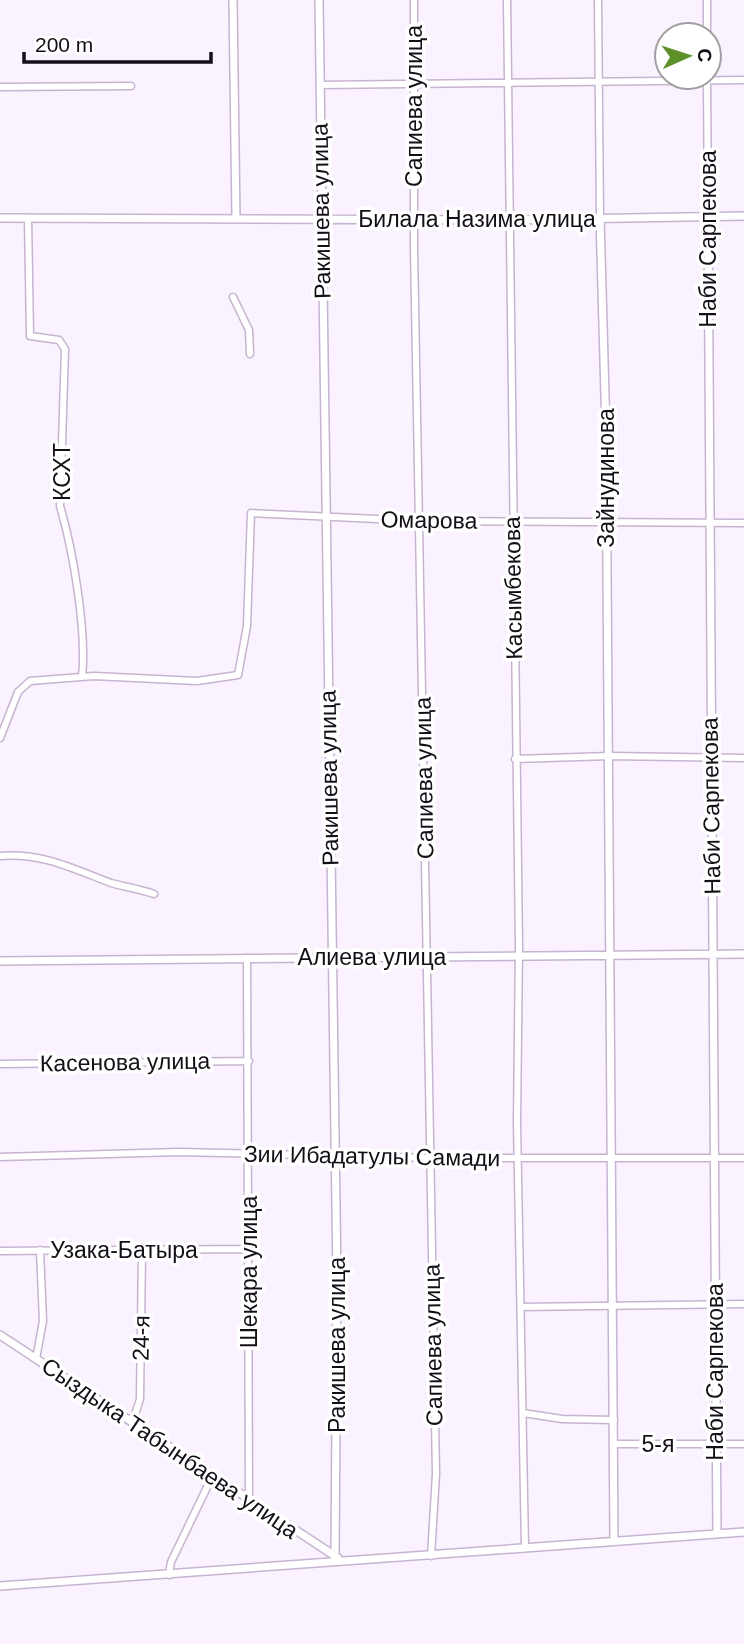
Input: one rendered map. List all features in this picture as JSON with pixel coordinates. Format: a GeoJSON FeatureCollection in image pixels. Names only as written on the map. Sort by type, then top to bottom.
{"type":"FeatureCollection","features":[{"type":"Feature","properties":{"kind":"street"},"geometry":{"type":"LineString","coordinates":[[233,0],[236,219]]}},
{"type":"Feature","properties":{"kind":"street","name":"Ракишева улица"},"geometry":{"type":"LineString","coordinates":[[319,0],[338,1559]]}},
{"type":"Feature","properties":{"kind":"street","name":"Сапиева улица"},"geometry":{"type":"LineString","coordinates":[[414,0],[414,219],[436,1474],[431,1556]]}},
{"type":"Feature","properties":{"kind":"street","name":"Касымбекова"},"geometry":{"type":"LineString","coordinates":[[507,0],[525,1548]]}},
{"type":"Feature","properties":{"kind":"street","name":"Зайнудинова"},"geometry":{"type":"LineString","coordinates":[[598,0],[609,756],[614,1541]]}},
{"type":"Feature","properties":{"kind":"street"},"geometry":{"type":"LineString","coordinates":[[707,0],[707,21]]}},
{"type":"Feature","properties":{"kind":"street"},"geometry":{"type":"LineString","coordinates":[[723,79],[744,80]]}},
{"type":"Feature","properties":{"kind":"street"},"geometry":{"type":"LineString","coordinates":[[320,85],[653,80]]}},
{"type":"Feature","properties":{"kind":"street"},"geometry":{"type":"LineString","coordinates":[[0,87],[131,86]]}},
{"type":"Feature","properties":{"kind":"street","name":"Наби Сарпекова"},"geometry":{"type":"LineString","coordinates":[[707,91],[717,1534]]}},
{"type":"Feature","properties":{"kind":"street","name":"Билала Назима улица"},"geometry":{"type":"LineString","coordinates":[[0,218],[510,220],[744,216]]}},
{"type":"Feature","properties":{"kind":"street","name":"КСХТ"},"geometry":{"type":"LineString","coordinates":[[28,218],[30,337],[59,340],[65,349],[60,506],[68,530],[73,567],[82,677]]}},
{"type":"Feature","properties":{"kind":"street"},"geometry":{"type":"LineString","coordinates":[[233,297],[249,330],[250,354]]}},
{"type":"Feature","properties":{"kind":"street","name":"Омарова"},"geometry":{"type":"LineString","coordinates":[[82,677],[172,682],[238,675],[247,626],[251,513],[419,521],[744,523]]}},
{"type":"Feature","properties":{"kind":"street"},"geometry":{"type":"LineString","coordinates":[[0,738],[18,692],[30,681],[82,677]]}},
{"type":"Feature","properties":{"kind":"street"},"geometry":{"type":"LineString","coordinates":[[515,760],[609,756],[744,758]]}},
{"type":"Feature","properties":{"kind":"street"},"geometry":{"type":"LineString","coordinates":[[0,856],[25,855],[49,859],[112,883],[154,894]]}},
{"type":"Feature","properties":{"kind":"street","name":"Алиева улица"},"geometry":{"type":"LineString","coordinates":[[0,961],[744,954]]}},
{"type":"Feature","properties":{"kind":"street","name":"Шекара улица"},"geometry":{"type":"LineString","coordinates":[[247,958],[249,1501]]}},
{"type":"Feature","properties":{"kind":"street","name":"Касенова улица"},"geometry":{"type":"LineString","coordinates":[[0,1064],[249,1061]]}},
{"type":"Feature","properties":{"kind":"street","name":"Зии Ибадатулы Самади"},"geometry":{"type":"LineString","coordinates":[[0,1157],[179,1152],[429,1158],[744,1158]]}},
{"type":"Feature","properties":{"kind":"street","name":"Узака-Батыра"},"geometry":{"type":"LineString","coordinates":[[0,1251],[249,1249]]}},
{"type":"Feature","properties":{"kind":"street"},"geometry":{"type":"LineString","coordinates":[[36,1359],[43,1321],[40,1250]]}},
{"type":"Feature","properties":{"kind":"street","name":"24-я"},"geometry":{"type":"LineString","coordinates":[[132,1423],[140,1399],[142,1251]]}},
{"type":"Feature","properties":{"kind":"street"},"geometry":{"type":"LineString","coordinates":[[521,1307],[744,1304]]}},
{"type":"Feature","properties":{"kind":"street","name":"Сыздыка Табынбаева улица"},"geometry":{"type":"LineString","coordinates":[[0,1335],[338,1559]]}},
{"type":"Feature","properties":{"kind":"street"},"geometry":{"type":"LineString","coordinates":[[523,1413],[562,1419],[614,1420]]}},
{"type":"Feature","properties":{"kind":"street","name":"5-я"},"geometry":{"type":"LineString","coordinates":[[615,1444],[744,1444]]}},
{"type":"Feature","properties":{"kind":"street"},"geometry":{"type":"LineString","coordinates":[[169,1575],[171,1562],[212,1477]]}},
{"type":"Feature","properties":{"kind":"street"},"geometry":{"type":"LineString","coordinates":[[0,1586],[169,1575],[338,1559],[431,1556],[744,1532]]}}]}
